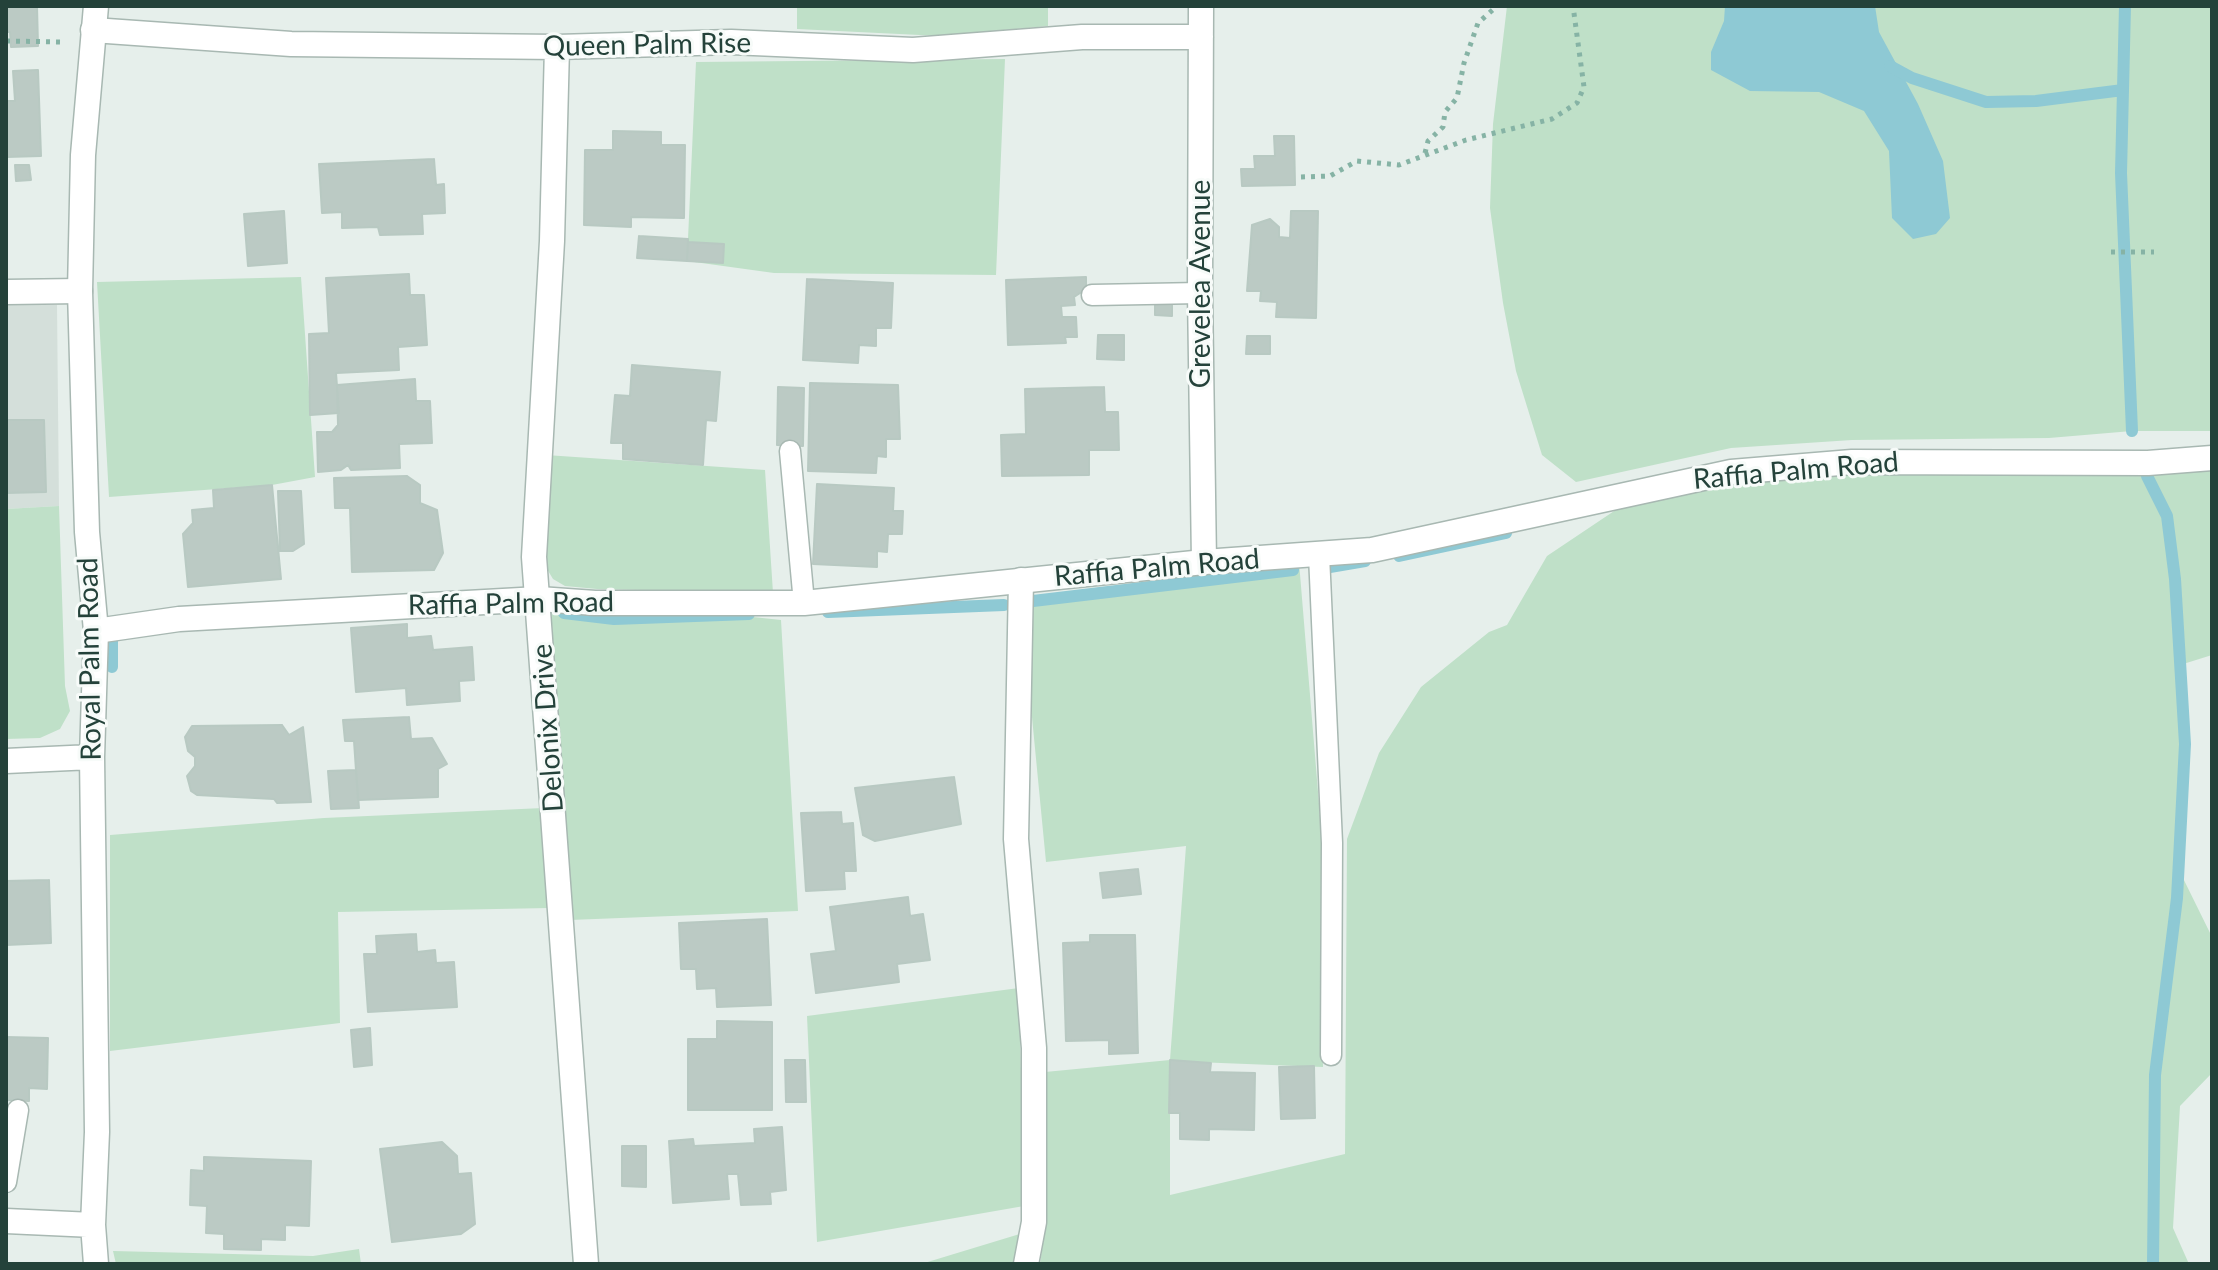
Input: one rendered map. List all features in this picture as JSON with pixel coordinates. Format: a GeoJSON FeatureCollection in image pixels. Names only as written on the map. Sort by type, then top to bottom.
{"type":"FeatureCollection","features":[{"type":"Feature","properties":{"kind":"street","name":"Grevelea Avenue"},"geometry":{"type":"LineString","coordinates":[[1201,6],[1200,293],[1204,562]]}},
{"type":"Feature","properties":{"kind":"street","name":"Queen Palm Rise"},"geometry":{"type":"LineString","coordinates":[[94,26],[291,44],[557,47],[731,42],[913,50],[1082,37],[1201,37]]}},
{"type":"Feature","properties":{"kind":"street","name":"Royal Palm Road"},"geometry":{"type":"LineString","coordinates":[[94,26],[83,155],[80,291],[84,474],[96,631],[92,757],[97,1132],[93,1225],[96,1264]]}},
{"type":"Feature","properties":{"kind":"street","name":"Delonix Drive"},"geometry":{"type":"LineString","coordinates":[[557,47],[552,241],[534,557],[586,1264]]}},
{"type":"Feature","properties":{"kind":"street"},"geometry":{"type":"LineString","coordinates":[[6,292],[80,291]]}},
{"type":"Feature","properties":{"kind":"street","name":"Raffia Palm Road"},"geometry":{"type":"LineString","coordinates":[[96,631],[179,619],[539,599],[595,603],[804,603],[1204,562],[1319,555],[1455,534],[1595,499],[1731,472],[1852,462],[2148,463],[2212,458]]}},
{"type":"Feature","properties":{"kind":"street"},"geometry":{"type":"LineString","coordinates":[[1021,580],[1016,839],[1034,1048],[1034,1222],[1026,1264]]}},
{"type":"Feature","properties":{"kind":"street"},"geometry":{"type":"LineString","coordinates":[[6,761],[92,757]]}},
{"type":"Feature","properties":{"kind":"street"},"geometry":{"type":"LineString","coordinates":[[6,1221],[93,1225]]}},
{"type":"Feature","properties":{"kind":"lane"},"geometry":{"type":"LineString","coordinates":[[1092,295],[1200,293]]}},
{"type":"Feature","properties":{"kind":"lane"},"geometry":{"type":"LineString","coordinates":[[790,451],[804,603]]}},
{"type":"Feature","properties":{"kind":"lane"},"geometry":{"type":"LineString","coordinates":[[1319,555],[1332,843],[1331,1055]]}},
{"type":"Feature","properties":{"kind":"lane"},"geometry":{"type":"LineString","coordinates":[[6,1182],[18,1110]]}},
{"type":"Feature","properties":{"kind":"path"},"geometry":{"type":"LineString","coordinates":[[1425,153],[1428,141],[1443,127],[1445,112],[1457,98],[1464,63],[1478,23],[1497,6]]}},
{"type":"Feature","properties":{"kind":"path"},"geometry":{"type":"LineString","coordinates":[[1301,177],[1330,176],[1357,161],[1399,165],[1425,153],[1552,119],[1577,103],[1584,87],[1573,6]]}},
{"type":"Feature","properties":{"kind":"path"},"geometry":{"type":"LineString","coordinates":[[6,41],[94,26]]}},
{"type":"Feature","properties":{"kind":"path"},"geometry":{"type":"LineString","coordinates":[[2111,252],[2154,252]]}},
{"type":"Feature","properties":{"kind":"shaded area"},"geometry":{"type":"Polygon","coordinates":[[[6,305],[57,305],[59,506],[6,509],[6,305]]]}},
{"type":"Feature","properties":{"kind":"green space"},"geometry":{"type":"Polygon","coordinates":[[[797,6],[1048,6],[1048,26],[940,36],[797,29],[797,6]]]}},
{"type":"Feature","properties":{"kind":"green space"},"geometry":{"type":"Polygon","coordinates":[[[1507,6],[2212,6],[2212,431],[2132,431],[2049,438],[1852,440],[1731,448],[1576,482],[1542,455],[1516,371],[1503,303],[1490,208],[1493,124],[1507,6]]]}},
{"type":"Feature","properties":{"kind":"green space"},"geometry":{"type":"Polygon","coordinates":[[[1005,59],[996,275],[774,273],[687,261],[696,62],[1005,59]]]}},
{"type":"Feature","properties":{"kind":"green space"},"geometry":{"type":"Polygon","coordinates":[[[301,277],[315,477],[272,485],[109,497],[97,282],[301,277]]]}},
{"type":"Feature","properties":{"kind":"green space"},"geometry":{"type":"Polygon","coordinates":[[[546,455],[765,470],[773,593],[597,589],[565,586],[553,579],[544,564],[546,455]]]}},
{"type":"Feature","properties":{"kind":"green space"},"geometry":{"type":"Polygon","coordinates":[[[1973,468],[2147,476],[2212,469],[2212,655],[2180,665],[2185,744],[2179,870],[2212,937],[2212,1073],[2180,1106],[2173,1228],[2189,1264],[1040,1264],[1046,1223],[1045,1072],[1170,1060],[1186,846],[1046,862],[1025,645],[1032,605],[1042,595],[1299,562],[1321,828],[1323,1067],[1170,1061],[1170,1195],[1345,1154],[1347,839],[1379,753],[1421,687],[1489,632],[1507,625],[1547,556],[1641,493],[1730,475],[1973,468]]]}},
{"type":"Feature","properties":{"kind":"green space"},"geometry":{"type":"Polygon","coordinates":[[[59,506],[65,686],[70,711],[60,729],[40,738],[6,739],[6,509],[59,506]]]}},
{"type":"Feature","properties":{"kind":"green space"},"geometry":{"type":"Polygon","coordinates":[[[551,607],[678,609],[781,620],[798,911],[570,920],[551,607]]]}},
{"type":"Feature","properties":{"kind":"green space"},"geometry":{"type":"Polygon","coordinates":[[[543,808],[549,908],[338,912],[340,1023],[110,1051],[110,835],[324,818],[543,808]]]}},
{"type":"Feature","properties":{"kind":"green space"},"geometry":{"type":"Polygon","coordinates":[[[1019,988],[1024,1206],[817,1242],[807,1016],[1019,988]]]}},
{"type":"Feature","properties":{"kind":"green space"},"geometry":{"type":"Polygon","coordinates":[[[1023,1233],[1016,1264],[921,1264],[1023,1233]]]}},
{"type":"Feature","properties":{"kind":"green space"},"geometry":{"type":"Polygon","coordinates":[[[359,1249],[361,1264],[116,1264],[113,1251],[313,1256],[359,1249]]]}},
{"type":"Feature","properties":{"kind":"water"},"geometry":{"type":"Polygon","coordinates":[[[1725,6],[1875,6],[1879,32],[1918,104],[1943,161],[1950,218],[1936,234],[1913,239],[1892,218],[1889,151],[1864,111],[1819,92],[1750,91],[1711,70],[1711,52],[1724,21],[1725,6]]]}},
{"type":"Feature","properties":{"kind":"building"},"geometry":{"type":"Polygon","coordinates":[[[6,6],[37,6],[38,46],[11,47],[10,32],[6,32],[6,6]]]}},
{"type":"Feature","properties":{"kind":"building"},"geometry":{"type":"Polygon","coordinates":[[[38,70],[41,156],[6,157],[6,101],[15,101],[13,71],[38,70]]]}},
{"type":"Feature","properties":{"kind":"building"},"geometry":{"type":"Polygon","coordinates":[[[613,131],[661,132],[661,145],[685,145],[684,218],[631,217],[631,227],[584,225],[585,150],[613,150],[613,131]]]}},
{"type":"Feature","properties":{"kind":"building"},"geometry":{"type":"Polygon","coordinates":[[[1274,136],[1294,136],[1295,185],[1242,186],[1241,169],[1255,169],[1254,156],[1275,156],[1274,136]]]}},
{"type":"Feature","properties":{"kind":"building"},"geometry":{"type":"Polygon","coordinates":[[[434,159],[436,185],[444,184],[445,213],[422,214],[423,234],[380,235],[378,227],[342,228],[342,212],[322,213],[319,164],[434,159]]]}},
{"type":"Feature","properties":{"kind":"building"},"geometry":{"type":"Polygon","coordinates":[[[15,165],[29,165],[31,180],[16,181],[15,165]]]}},
{"type":"Feature","properties":{"kind":"building"},"geometry":{"type":"Polygon","coordinates":[[[284,211],[287,263],[248,266],[244,214],[284,211]]]}},
{"type":"Feature","properties":{"kind":"building"},"geometry":{"type":"Polygon","coordinates":[[[1291,211],[1318,211],[1316,318],[1276,317],[1277,302],[1260,301],[1261,291],[1247,291],[1252,225],[1270,219],[1279,227],[1279,237],[1290,238],[1291,211]]]}},
{"type":"Feature","properties":{"kind":"building"},"geometry":{"type":"Polygon","coordinates":[[[639,236],[688,239],[687,261],[637,258],[639,236]]]}},
{"type":"Feature","properties":{"kind":"building"},"geometry":{"type":"Polygon","coordinates":[[[688,242],[724,244],[723,263],[687,261],[688,242]]]}},
{"type":"Feature","properties":{"kind":"building"},"geometry":{"type":"Polygon","coordinates":[[[409,274],[410,295],[424,295],[427,345],[398,347],[399,370],[336,373],[339,413],[310,415],[309,334],[329,333],[326,278],[409,274]]]}},
{"type":"Feature","properties":{"kind":"building"},"geometry":{"type":"Polygon","coordinates":[[[1086,277],[1086,289],[1074,297],[1075,305],[1061,306],[1062,317],[1076,317],[1077,337],[1065,337],[1066,343],[1008,345],[1006,280],[1086,277]]]}},
{"type":"Feature","properties":{"kind":"building"},"geometry":{"type":"Polygon","coordinates":[[[807,279],[893,283],[891,328],[876,328],[876,346],[859,345],[858,363],[803,360],[807,279]]]}},
{"type":"Feature","properties":{"kind":"building"},"geometry":{"type":"Polygon","coordinates":[[[1155,297],[1172,298],[1172,316],[1155,315],[1155,297]]]}},
{"type":"Feature","properties":{"kind":"building"},"geometry":{"type":"Polygon","coordinates":[[[1098,335],[1124,335],[1124,360],[1097,359],[1098,335]]]}},
{"type":"Feature","properties":{"kind":"building"},"geometry":{"type":"Polygon","coordinates":[[[1247,336],[1270,336],[1270,354],[1246,354],[1247,336]]]}},
{"type":"Feature","properties":{"kind":"building"},"geometry":{"type":"Polygon","coordinates":[[[632,365],[720,372],[716,421],[706,420],[703,465],[623,459],[623,443],[611,443],[615,395],[630,396],[632,365]]]}},
{"type":"Feature","properties":{"kind":"building"},"geometry":{"type":"Polygon","coordinates":[[[415,379],[416,401],[430,401],[432,443],[399,444],[400,468],[351,470],[348,465],[341,470],[318,472],[317,432],[332,432],[338,425],[337,385],[415,379]]]}},
{"type":"Feature","properties":{"kind":"building"},"geometry":{"type":"Polygon","coordinates":[[[810,383],[898,385],[900,439],[886,439],[886,457],[877,456],[876,473],[808,471],[810,383]]]}},
{"type":"Feature","properties":{"kind":"building"},"geometry":{"type":"Polygon","coordinates":[[[778,387],[804,388],[803,446],[777,445],[778,387]]]}},
{"type":"Feature","properties":{"kind":"building"},"geometry":{"type":"Polygon","coordinates":[[[1104,387],[1105,412],[1118,412],[1119,450],[1089,450],[1089,475],[1002,476],[1001,435],[1026,434],[1025,389],[1104,387]]]}},
{"type":"Feature","properties":{"kind":"building"},"geometry":{"type":"Polygon","coordinates":[[[6,420],[44,420],[46,492],[6,493],[6,420]]]}},
{"type":"Feature","properties":{"kind":"building"},"geometry":{"type":"Polygon","coordinates":[[[407,476],[420,485],[420,503],[437,510],[443,553],[434,570],[352,572],[350,508],[335,508],[334,478],[407,476]]]}},
{"type":"Feature","properties":{"kind":"building"},"geometry":{"type":"Polygon","coordinates":[[[817,484],[894,488],[893,511],[903,511],[902,534],[888,534],[887,552],[877,551],[877,567],[813,564],[817,484]]]}},
{"type":"Feature","properties":{"kind":"building"},"geometry":{"type":"Polygon","coordinates":[[[272,485],[281,579],[188,587],[183,534],[193,523],[192,510],[214,508],[213,490],[272,485]]]}},
{"type":"Feature","properties":{"kind":"building"},"geometry":{"type":"Polygon","coordinates":[[[278,491],[301,491],[304,544],[293,551],[280,551],[278,491]]]}},
{"type":"Feature","properties":{"kind":"building"},"geometry":{"type":"Polygon","coordinates":[[[407,624],[407,638],[431,636],[433,650],[472,647],[474,680],[459,681],[460,701],[407,705],[406,688],[356,692],[351,628],[407,624]]]}},
{"type":"Feature","properties":{"kind":"building"},"geometry":{"type":"Polygon","coordinates":[[[409,717],[411,739],[432,738],[447,764],[438,769],[438,797],[358,800],[354,741],[345,741],[343,720],[409,717]]]}},
{"type":"Feature","properties":{"kind":"building"},"geometry":{"type":"Polygon","coordinates":[[[282,725],[289,735],[303,727],[311,802],[277,803],[274,799],[197,795],[191,791],[187,776],[195,766],[195,757],[188,751],[185,737],[192,726],[282,725]]]}},
{"type":"Feature","properties":{"kind":"building"},"geometry":{"type":"Polygon","coordinates":[[[356,770],[359,808],[331,809],[328,771],[356,770]]]}},
{"type":"Feature","properties":{"kind":"building"},"geometry":{"type":"Polygon","coordinates":[[[954,777],[961,824],[875,841],[863,835],[855,788],[954,777]]]}},
{"type":"Feature","properties":{"kind":"building"},"geometry":{"type":"Polygon","coordinates":[[[841,812],[842,824],[853,823],[856,871],[844,871],[845,889],[806,891],[801,813],[841,812]]]}},
{"type":"Feature","properties":{"kind":"building"},"geometry":{"type":"Polygon","coordinates":[[[1138,869],[1141,894],[1103,898],[1100,873],[1138,869]]]}},
{"type":"Feature","properties":{"kind":"building"},"geometry":{"type":"Polygon","coordinates":[[[49,880],[51,943],[6,945],[6,881],[49,880]]]}},
{"type":"Feature","properties":{"kind":"building"},"geometry":{"type":"Polygon","coordinates":[[[908,897],[910,916],[923,914],[930,960],[897,964],[899,982],[816,993],[811,954],[836,951],[830,907],[908,897]]]}},
{"type":"Feature","properties":{"kind":"building"},"geometry":{"type":"Polygon","coordinates":[[[767,919],[771,1005],[717,1007],[716,988],[697,989],[696,969],[681,969],[679,923],[767,919]]]}},
{"type":"Feature","properties":{"kind":"building"},"geometry":{"type":"Polygon","coordinates":[[[416,934],[417,952],[435,950],[436,963],[454,962],[457,1007],[368,1012],[364,954],[377,954],[376,936],[416,934]]]}},
{"type":"Feature","properties":{"kind":"building"},"geometry":{"type":"Polygon","coordinates":[[[1090,935],[1135,935],[1138,1053],[1109,1054],[1109,1040],[1066,1041],[1063,943],[1090,942],[1090,935]]]}},
{"type":"Feature","properties":{"kind":"building"},"geometry":{"type":"Polygon","coordinates":[[[717,1021],[772,1022],[772,1110],[688,1110],[688,1039],[717,1039],[717,1021]]]}},
{"type":"Feature","properties":{"kind":"building"},"geometry":{"type":"Polygon","coordinates":[[[370,1028],[372,1065],[354,1067],[351,1030],[370,1028]]]}},
{"type":"Feature","properties":{"kind":"building"},"geometry":{"type":"Polygon","coordinates":[[[6,1037],[48,1038],[47,1089],[29,1088],[29,1101],[6,1100],[6,1037]]]}},
{"type":"Feature","properties":{"kind":"building"},"geometry":{"type":"Polygon","coordinates":[[[785,1060],[805,1060],[806,1102],[786,1102],[785,1060]]]}},
{"type":"Feature","properties":{"kind":"building"},"geometry":{"type":"Polygon","coordinates":[[[1170,1060],[1211,1063],[1210,1072],[1255,1073],[1254,1130],[1209,1129],[1209,1140],[1180,1139],[1180,1113],[1169,1113],[1170,1060]]]}},
{"type":"Feature","properties":{"kind":"building"},"geometry":{"type":"Polygon","coordinates":[[[1314,1066],[1315,1118],[1281,1119],[1279,1067],[1314,1066]]]}},
{"type":"Feature","properties":{"kind":"building"},"geometry":{"type":"Polygon","coordinates":[[[782,1127],[786,1190],[770,1192],[771,1204],[741,1205],[738,1174],[727,1174],[729,1199],[673,1203],[669,1141],[693,1139],[694,1146],[755,1143],[754,1129],[782,1127]]]}},
{"type":"Feature","properties":{"kind":"building"},"geometry":{"type":"Polygon","coordinates":[[[442,1142],[457,1156],[458,1174],[471,1173],[475,1224],[461,1234],[392,1242],[380,1149],[442,1142]]]}},
{"type":"Feature","properties":{"kind":"building"},"geometry":{"type":"Polygon","coordinates":[[[622,1146],[646,1146],[646,1187],[622,1186],[622,1146]]]}},
{"type":"Feature","properties":{"kind":"building"},"geometry":{"type":"Polygon","coordinates":[[[204,1157],[311,1161],[309,1226],[285,1225],[285,1240],[261,1239],[261,1250],[224,1249],[224,1234],[206,1233],[207,1206],[190,1205],[191,1170],[204,1171],[204,1157]]]}},
{"type":"Feature","properties":{"kind":"waterway"},"geometry":{"type":"LineString","coordinates":[[2125,6],[2121,173],[2132,431]]}},
{"type":"Feature","properties":{"kind":"waterway"},"geometry":{"type":"LineString","coordinates":[[1890,66],[1912,78],[1986,102],[2036,101],[2123,90]]}},
{"type":"Feature","properties":{"kind":"waterway"},"geometry":{"type":"LineString","coordinates":[[2147,476],[2167,516],[2175,579],[2185,744],[2177,898],[2155,1075],[2153,1264]]}},
{"type":"Feature","properties":{"kind":"waterway"},"geometry":{"type":"LineString","coordinates":[[1399,556],[1506,533]]}},
{"type":"Feature","properties":{"kind":"waterway"},"geometry":{"type":"LineString","coordinates":[[1324,568],[1365,561]]}},
{"type":"Feature","properties":{"kind":"waterway"},"geometry":{"type":"LineString","coordinates":[[1033,601],[1293,570]]}},
{"type":"Feature","properties":{"kind":"waterway"},"geometry":{"type":"LineString","coordinates":[[828,612],[1004,605]]}},
{"type":"Feature","properties":{"kind":"waterway"},"geometry":{"type":"LineString","coordinates":[[564,613],[614,619],[749,614]]}},
{"type":"Feature","properties":{"kind":"waterway"},"geometry":{"type":"LineString","coordinates":[[112,667],[112,632],[116,631]]}}]}
